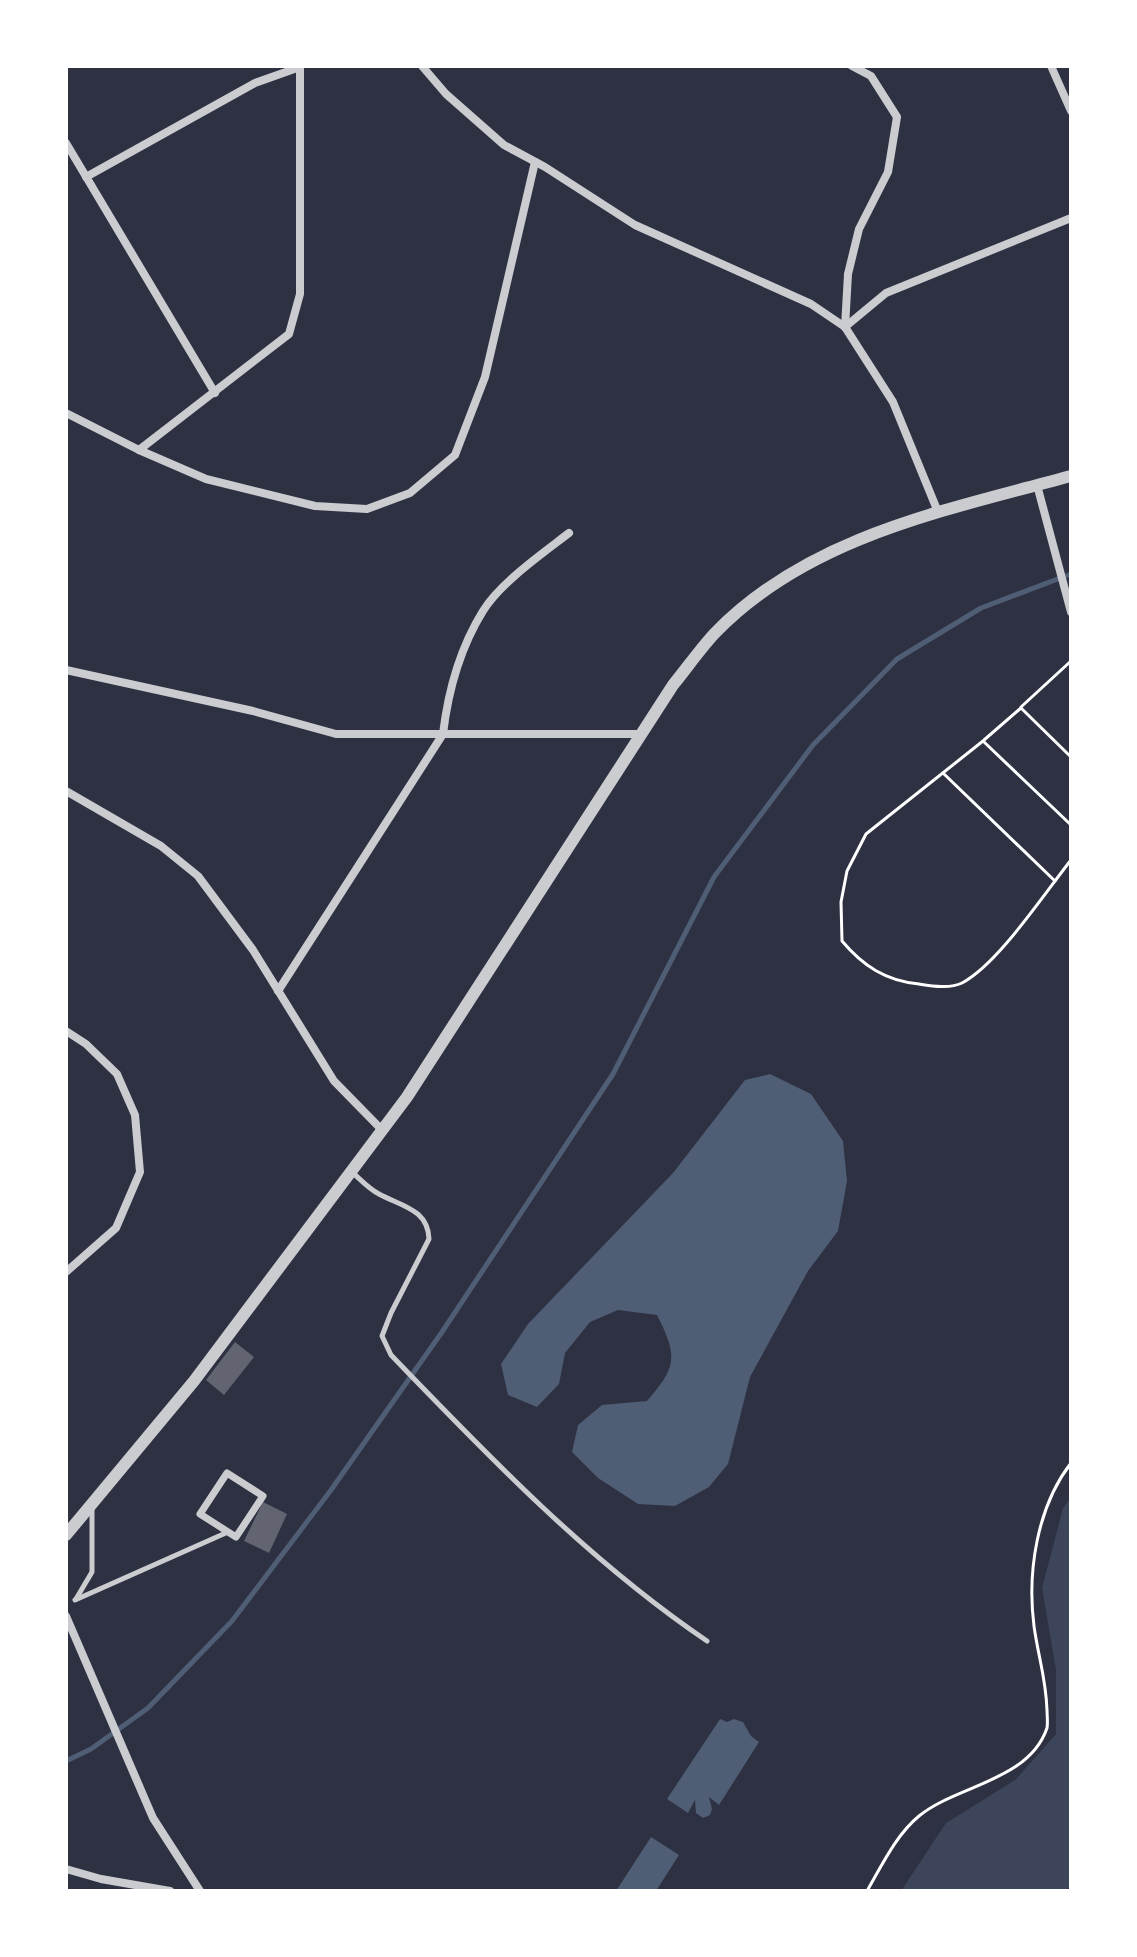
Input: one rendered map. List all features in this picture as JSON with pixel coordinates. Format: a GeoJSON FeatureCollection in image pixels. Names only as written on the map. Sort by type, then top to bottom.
{"type":"FeatureCollection","features":[{"type":"Feature","properties":{"kind":"street"},"geometry":{"type":"LineString","coordinates":[[86,177],[255,83],[300,66],[300,294],[289,334],[139,450]]}},
{"type":"Feature","properties":{"kind":"street"},"geometry":{"type":"LineString","coordinates":[[422,66],[446,94],[504,145],[635,225],[811,304],[845,327],[893,402],[938,512]]}},
{"type":"Feature","properties":{"kind":"street"},"geometry":{"type":"LineString","coordinates":[[845,327],[848,274],[859,229],[888,172],[897,117],[871,76],[852,66]]}},
{"type":"Feature","properties":{"kind":"street"},"geometry":{"type":"LineString","coordinates":[[1051,66],[1071,111]]}},
{"type":"Feature","properties":{"kind":"street"},"geometry":{"type":"LineString","coordinates":[[66,143],[215,393]]}},
{"type":"Feature","properties":{"kind":"street"},"geometry":{"type":"LineString","coordinates":[[66,413],[206,479],[315,506],[367,509],[410,493],[455,455],[485,377],[535,162]]}},
{"type":"Feature","properties":{"kind":"street"},"geometry":{"type":"LineString","coordinates":[[845,327],[886,293],[1071,218]]}},
{"type":"Feature","properties":{"kind":"street"},"geometry":{"type":"LineString","coordinates":[[66,1535],[194,1381],[407,1097],[640,734],[673,685],[716,632],[765,591],[813,560],[870,535],[938,512],[1071,476]]}},
{"type":"Feature","properties":{"kind":"street"},"geometry":{"type":"LineString","coordinates":[[1037,485],[1071,612]]}},
{"type":"Feature","properties":{"kind":"street"},"geometry":{"type":"LineString","coordinates":[[278,991],[443,734],[447,702],[464,649],[484,609],[524,568],[569,533]]}},
{"type":"Feature","properties":{"kind":"street"},"geometry":{"type":"LineString","coordinates":[[66,670],[253,711],[336,734],[640,734]]}},
{"type":"Feature","properties":{"kind":"street"},"geometry":{"type":"LineString","coordinates":[[66,791],[161,846],[198,876],[253,950],[334,1081],[382,1130]]}},
{"type":"Feature","properties":{"kind":"street"},"geometry":{"type":"LineString","coordinates":[[66,1031],[86,1044],[117,1074],[135,1115],[140,1172],[116,1228],[66,1272]]}},
{"type":"Feature","properties":{"kind":"street"},"geometry":{"type":"LineString","coordinates":[[227,1473],[263,1496],[236,1537],[228,1532],[200,1514],[227,1473]]}},
{"type":"Feature","properties":{"kind":"street"},"geometry":{"type":"LineString","coordinates":[[66,1616],[153,1818],[200,1891]]}},
{"type":"Feature","properties":{"kind":"street"},"geometry":{"type":"LineString","coordinates":[[66,1869],[101,1879],[170,1891]]}},
{"type":"Feature","properties":{"kind":"lane"},"geometry":{"type":"LineString","coordinates":[[351,1171],[375,1193],[419,1213],[429,1228],[429,1239],[382,1336],[391,1355],[484,1453],[601,1558],[676,1620],[707,1641]]}},
{"type":"Feature","properties":{"kind":"lane"},"geometry":{"type":"LineString","coordinates":[[92,1503],[92,1572],[75,1600],[228,1532]]}},
{"type":"Feature","properties":{"kind":"path"},"geometry":{"type":"LineString","coordinates":[[1071,661],[983,741],[866,834],[847,871],[841,902],[842,941],[859,961],[881,975],[908,983],[959,985],[991,961],[1071,860]]}},
{"type":"Feature","properties":{"kind":"path"},"geometry":{"type":"LineString","coordinates":[[1019,709],[1071,757]]}},
{"type":"Feature","properties":{"kind":"path"},"geometry":{"type":"LineString","coordinates":[[983,741],[1071,825]]}},
{"type":"Feature","properties":{"kind":"path"},"geometry":{"type":"LineString","coordinates":[[943,773],[1055,881]]}},
{"type":"Feature","properties":{"kind":"path"},"geometry":{"type":"LineString","coordinates":[[867,1891],[892,1848],[918,1817],[941,1801],[1011,1769],[1032,1751],[1047,1727],[1046,1681],[1034,1627],[1032,1590],[1040,1527],[1059,1479],[1071,1463]]}},
{"type":"Feature","properties":{"kind":"shaded area"},"geometry":{"type":"Polygon","coordinates":[[[770,1074],[811,1094],[843,1141],[847,1181],[838,1231],[808,1271],[750,1377],[728,1464],[709,1487],[675,1506],[638,1504],[598,1478],[572,1452],[578,1425],[602,1405],[647,1401],[664,1378],[669,1369],[671,1351],[657,1315],[618,1310],[590,1322],[565,1353],[559,1384],[537,1407],[508,1395],[501,1364],[528,1324],[673,1173],[745,1080],[770,1074]]]}},
{"type":"Feature","properties":{"kind":"shaded area"},"geometry":{"type":"Polygon","coordinates":[[[1071,1497],[1071,1887],[1062,1891],[901,1891],[946,1823],[1015,1780],[1056,1734],[1056,1670],[1042,1588],[1063,1508],[1071,1497]]]}},
{"type":"Feature","properties":{"kind":"shaded area"},"geometry":{"type":"Polygon","coordinates":[[[720,1719],[743,1722],[751,1736],[759,1742],[719,1805],[709,1797],[712,1809],[710,1815],[703,1818],[696,1813],[695,1800],[688,1813],[667,1799],[720,1719]]]}},
{"type":"Feature","properties":{"kind":"shaded area"},"geometry":{"type":"Polygon","coordinates":[[[651,1837],[679,1855],[656,1891],[616,1891],[651,1837]]]}},
{"type":"Feature","properties":{"kind":"building"},"geometry":{"type":"Polygon","coordinates":[[[235,1342],[254,1357],[224,1395],[206,1380],[235,1342]]]}},
{"type":"Feature","properties":{"kind":"building"},"geometry":{"type":"Polygon","coordinates":[[[263,1502],[287,1514],[269,1553],[244,1541],[263,1502]]]}},
{"type":"Feature","properties":{"kind":"waterway"},"geometry":{"type":"LineString","coordinates":[[66,1761],[91,1749],[148,1708],[232,1621],[331,1490],[442,1332],[613,1074],[714,877],[813,745],[897,659],[981,608],[1071,574]]}}]}
